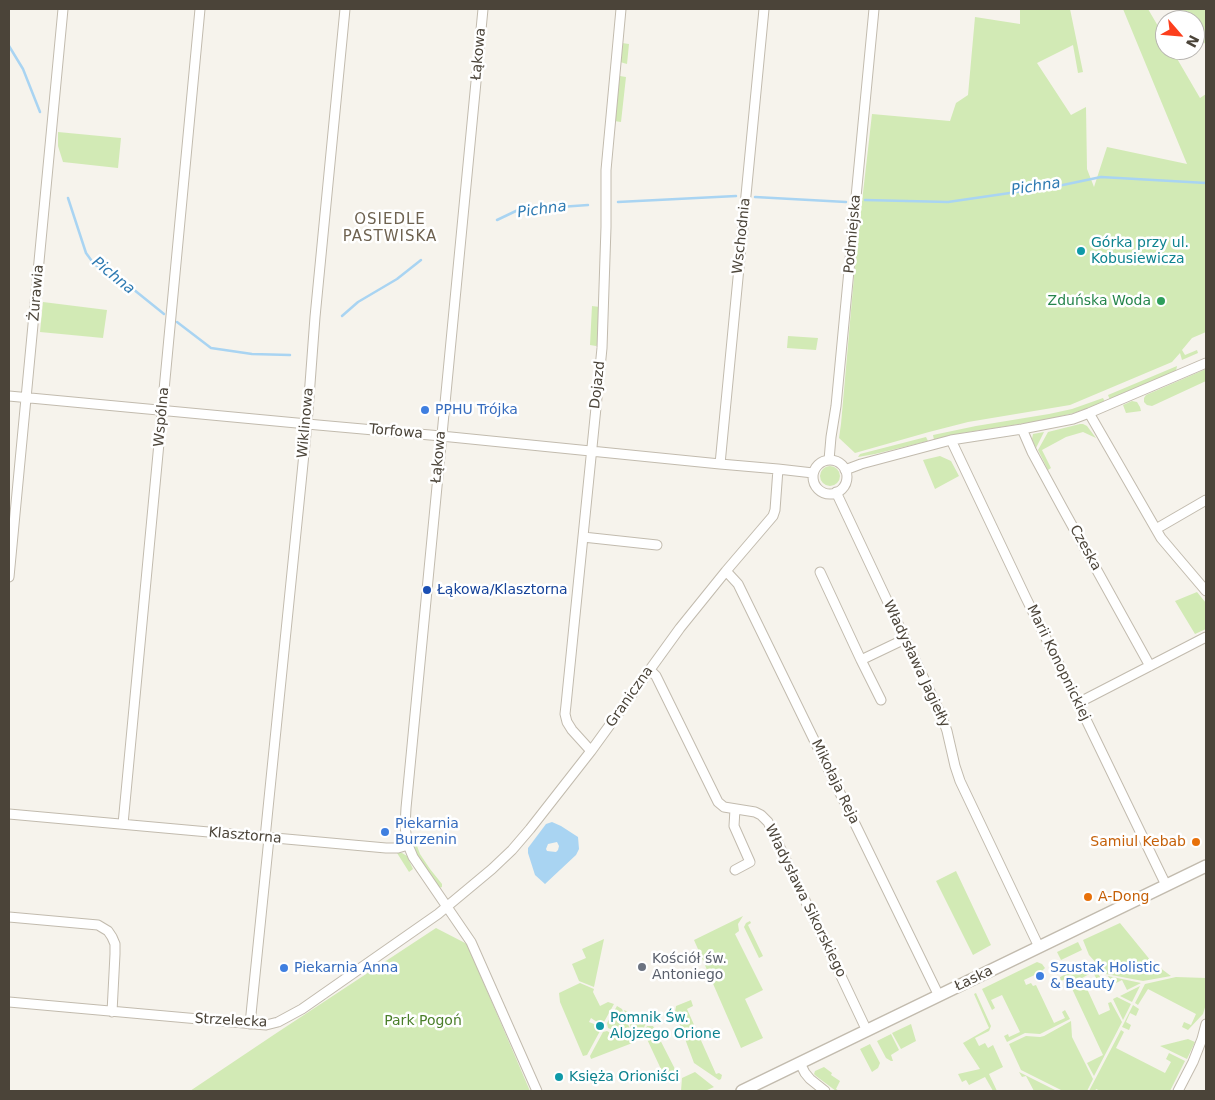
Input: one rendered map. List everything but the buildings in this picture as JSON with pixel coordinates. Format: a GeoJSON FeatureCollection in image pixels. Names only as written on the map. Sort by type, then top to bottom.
{"type":"FeatureCollection","features":[{"type":"Feature","properties":{"kind":"street","name":"Żurawia"},"geometry":{"type":"LineString","coordinates":[[9,577],[63,9]]}},
{"type":"Feature","properties":{"kind":"street","name":"Wspólna"},"geometry":{"type":"LineString","coordinates":[[123,824],[200,9]]}},
{"type":"Feature","properties":{"kind":"street","name":"Wiklinowa"},"geometry":{"type":"LineString","coordinates":[[250,1024],[345,9]]}},
{"type":"Feature","properties":{"kind":"street","name":"Łąkowa"},"geometry":{"type":"LineString","coordinates":[[408,845],[405,827],[406,808],[483,9]]}},
{"type":"Feature","properties":{"kind":"street","name":"Dojazd"},"geometry":{"type":"LineString","coordinates":[[591,751],[572,730],[565,714],[602,348],[606,170],[621,9]]}},
{"type":"Feature","properties":{"kind":"street","name":"Wschodnia"},"geometry":{"type":"LineString","coordinates":[[720,464],[764,9]]}},
{"type":"Feature","properties":{"kind":"street","name":"Podmiejska"},"geometry":{"type":"LineString","coordinates":[[830,460],[874,9]]}},
{"type":"Feature","properties":{"kind":"street"},"geometry":{"type":"LineString","coordinates":[[845,470],[951,440],[1073,419],[1206,363]]}},
{"type":"Feature","properties":{"kind":"street","name":"Torfowa"},"geometry":{"type":"LineString","coordinates":[[9,396],[814,473]]}},
{"type":"Feature","properties":{"kind":"street"},"geometry":{"type":"LineString","coordinates":[[1089,413],[1161,538],[1206,591]]}},
{"type":"Feature","properties":{"kind":"street","name":"Czeska"},"geometry":{"type":"LineString","coordinates":[[1022,429],[1032,452],[1150,666]]}},
{"type":"Feature","properties":{"kind":"street","name":"Marii Konopnickiej"},"geometry":{"type":"LineString","coordinates":[[951,440],[1166,886]]}},
{"type":"Feature","properties":{"kind":"street"},"geometry":{"type":"LineString","coordinates":[[824,461],[839,462],[845,470],[847,475],[844,486],[836,492],[826,493],[817,488],[814,483],[816,468],[824,461]]}},
{"type":"Feature","properties":{"kind":"street","name":"Graniczna"},"geometry":{"type":"LineString","coordinates":[[447,907],[492,870],[512,850],[591,751],[680,628],[726,571],[768,524],[776,510],[778,469]]}},
{"type":"Feature","properties":{"kind":"street","name":"Władysława Jagiełły"},"geometry":{"type":"LineString","coordinates":[[836,492],[942,717],[960,782],[1039,947]]}},
{"type":"Feature","properties":{"kind":"street"},"geometry":{"type":"LineString","coordinates":[[1156,529],[1206,500]]}},
{"type":"Feature","properties":{"kind":"street"},"geometry":{"type":"LineString","coordinates":[[583,536],[657,545]]}},
{"type":"Feature","properties":{"kind":"street","name":"Mikołaja Reja"},"geometry":{"type":"LineString","coordinates":[[726,571],[738,584],[939,996]]}},
{"type":"Feature","properties":{"kind":"street"},"geometry":{"type":"LineString","coordinates":[[820,572],[881,700]]}},
{"type":"Feature","properties":{"kind":"street"},"geometry":{"type":"LineString","coordinates":[[1078,703],[1206,637]]}},
{"type":"Feature","properties":{"kind":"street"},"geometry":{"type":"LineString","coordinates":[[861,660],[905,638]]}},
{"type":"Feature","properties":{"kind":"street","name":"Władysława Sikorskiego"},"geometry":{"type":"LineString","coordinates":[[650,670],[656,676],[718,802],[724,807],[755,812],[768,822],[867,1030]]}},
{"type":"Feature","properties":{"kind":"street"},"geometry":{"type":"LineString","coordinates":[[735,809],[734,826],[750,862],[735,870]]}},
{"type":"Feature","properties":{"kind":"street","name":"Klasztorna"},"geometry":{"type":"LineString","coordinates":[[9,814],[386,848],[398,848],[408,845]]}},
{"type":"Feature","properties":{"kind":"street"},"geometry":{"type":"LineString","coordinates":[[408,845],[413,857],[471,942],[537,1091]]}},
{"type":"Feature","properties":{"kind":"street","name":"Łaska"},"geometry":{"type":"LineString","coordinates":[[742,1091],[1206,866]]}},
{"type":"Feature","properties":{"kind":"street","name":"Strzelecka"},"geometry":{"type":"LineString","coordinates":[[9,1002],[266,1025],[287,1018],[447,907]]}},
{"type":"Feature","properties":{"kind":"street"},"geometry":{"type":"LineString","coordinates":[[9,917],[98,926],[108,932],[115,944],[112,1012]]}},
{"type":"Feature","properties":{"kind":"street"},"geometry":{"type":"LineString","coordinates":[[1178,1091],[1193,1062],[1206,1024]]}},
{"type":"Feature","properties":{"kind":"street"},"geometry":{"type":"LineString","coordinates":[[800,1063],[810,1080],[825,1091]]}},
{"type":"Feature","properties":{"kind":"green space"},"geometry":{"type":"Polygon","coordinates":[[[1020,9],[1070,9],[1083,72],[1078,73],[1073,45],[1037,63],[1071,115],[1086,107],[1087,169],[1094,187],[1107,147],[1187,164],[1123,9],[1148,9],[1155,21],[1155,60],[1178,60],[1200,98],[1206,94],[1206,332],[1192,338],[1182,350],[1185,355],[1197,350],[1198,353],[1182,360],[1180,353],[1172,362],[1070,405],[968,422],[855,453],[839,438],[856,254],[872,114],[950,121],[956,103],[968,95],[975,17],[1020,24],[1020,9]]]}},
{"type":"Feature","properties":{"kind":"green space"},"geometry":{"type":"Polygon","coordinates":[[[1206,9],[1206,45],[1205,10],[1179,10],[1206,9]]]}},
{"type":"Feature","properties":{"kind":"green space"},"geometry":{"type":"Polygon","coordinates":[[[622,43],[629,44],[627,64],[620,62],[622,43]]]}},
{"type":"Feature","properties":{"kind":"green space"},"geometry":{"type":"Polygon","coordinates":[[[618,77],[626,77],[621,122],[614,121],[618,77]]]}},
{"type":"Feature","properties":{"kind":"green space"},"geometry":{"type":"Polygon","coordinates":[[[58,132],[121,138],[118,168],[63,162],[58,146],[58,132]]]}},
{"type":"Feature","properties":{"kind":"green space"},"geometry":{"type":"Polygon","coordinates":[[[43,302],[107,310],[103,338],[40,332],[43,302]]]}},
{"type":"Feature","properties":{"kind":"green space"},"geometry":{"type":"Polygon","coordinates":[[[592,306],[600,307],[598,345],[596,346],[590,345],[592,306]]]}},
{"type":"Feature","properties":{"kind":"green space"},"geometry":{"type":"Polygon","coordinates":[[[788,336],[818,338],[816,350],[787,348],[788,336]]]}},
{"type":"Feature","properties":{"kind":"green space"},"geometry":{"type":"Polygon","coordinates":[[[1177,366],[1176,371],[1110,400],[1108,395],[1177,366]]]}},
{"type":"Feature","properties":{"kind":"green space"},"geometry":{"type":"Polygon","coordinates":[[[1206,369],[1206,381],[1152,406],[1144,402],[1146,395],[1206,369]]]}},
{"type":"Feature","properties":{"kind":"green space"},"geometry":{"type":"Polygon","coordinates":[[[1103,398],[1105,402],[1074,413],[934,440],[933,435],[1072,409],[1103,398]]]}},
{"type":"Feature","properties":{"kind":"green space"},"geometry":{"type":"Polygon","coordinates":[[[1132,401],[1137,402],[1141,411],[1126,413],[1123,405],[1132,401]]]}},
{"type":"Feature","properties":{"kind":"green space"},"geometry":{"type":"Polygon","coordinates":[[[1080,424],[1087,426],[1096,438],[1083,432],[1066,437],[1042,450],[1051,468],[1048,470],[1038,450],[1048,432],[1080,424]]]}},
{"type":"Feature","properties":{"kind":"green space"},"geometry":{"type":"Polygon","coordinates":[[[1044,432],[1036,448],[1032,439],[1033,434],[1044,432]]]}},
{"type":"Feature","properties":{"kind":"green space"},"geometry":{"type":"Polygon","coordinates":[[[926,437],[928,441],[858,457],[860,454],[926,437]]]}},
{"type":"Feature","properties":{"kind":"green space"},"geometry":{"type":"Polygon","coordinates":[[[940,456],[951,461],[959,476],[935,489],[923,460],[940,456]]]}},
{"type":"Feature","properties":{"kind":"green space"},"geometry":{"type":"Polygon","coordinates":[[[830,466],[837,469],[840,476],[837,483],[830,486],[823,483],[820,476],[823,469],[830,466]]]}},
{"type":"Feature","properties":{"kind":"green space"},"geometry":{"type":"Polygon","coordinates":[[[1197,592],[1206,603],[1206,629],[1195,634],[1175,601],[1197,592]]]}},
{"type":"Feature","properties":{"kind":"green space"},"geometry":{"type":"Polygon","coordinates":[[[414,838],[420,854],[442,884],[442,887],[439,888],[420,860],[411,840],[414,838]]]}},
{"type":"Feature","properties":{"kind":"green space"},"geometry":{"type":"Polygon","coordinates":[[[397,853],[407,856],[413,869],[409,872],[397,853]]]}},
{"type":"Feature","properties":{"kind":"green space"},"geometry":{"type":"Polygon","coordinates":[[[956,871],[991,945],[973,955],[936,881],[956,871]]]}},
{"type":"Feature","properties":{"kind":"green space"},"geometry":{"type":"Polygon","coordinates":[[[743,916],[738,924],[739,931],[735,934],[763,990],[745,999],[763,1038],[741,1048],[694,940],[743,916]]]}},
{"type":"Feature","properties":{"kind":"green space"},"geometry":{"type":"Polygon","coordinates":[[[750,921],[751,923],[748,925],[763,956],[759,958],[744,927],[750,921]]]}},
{"type":"Feature","properties":{"kind":"green space"},"geometry":{"type":"Polygon","coordinates":[[[1120,923],[1151,961],[1171,976],[1143,981],[1106,974],[1089,955],[1083,940],[1120,923]]]}},
{"type":"Feature","properties":{"kind":"green space","name":"Park Pogoń"},"geometry":{"type":"Polygon","coordinates":[[[436,928],[467,944],[530,1091],[190,1091],[275,1034],[436,928]]]}},
{"type":"Feature","properties":{"kind":"green space"},"geometry":{"type":"Polygon","coordinates":[[[604,939],[594,987],[579,981],[572,964],[586,958],[582,949],[604,939]]]}},
{"type":"Feature","properties":{"kind":"green space"},"geometry":{"type":"Polygon","coordinates":[[[1078,942],[1082,950],[1061,960],[1057,952],[1078,942]]]}},
{"type":"Feature","properties":{"kind":"green space"},"geometry":{"type":"Polygon","coordinates":[[[1037,962],[1045,968],[1024,980],[1026,985],[1031,983],[1033,986],[1036,985],[1054,1023],[1065,1018],[1062,1012],[1065,1010],[1070,1019],[1040,1034],[1025,1033],[1007,1042],[1004,1036],[1008,1034],[1009,1037],[1020,1032],[1002,995],[991,1000],[995,1008],[992,1010],[982,989],[1037,962]]]}},
{"type":"Feature","properties":{"kind":"green space"},"geometry":{"type":"Polygon","coordinates":[[[1083,966],[1098,973],[1101,979],[1097,980],[1093,972],[1082,978],[1099,1015],[1110,1010],[1108,1003],[1111,1002],[1122,1022],[1094,1076],[1087,1063],[1103,1055],[1067,978],[1061,981],[1060,977],[1083,966]]]}},
{"type":"Feature","properties":{"kind":"green space"},"geometry":{"type":"Polygon","coordinates":[[[1108,976],[1141,983],[1127,990],[1122,980],[1112,985],[1108,976]]]}},
{"type":"Feature","properties":{"kind":"green space"},"geometry":{"type":"Polygon","coordinates":[[[1176,977],[1206,978],[1206,1004],[1203,1014],[1188,1030],[1182,1027],[1184,1022],[1191,1025],[1196,1014],[1148,989],[1138,1005],[1135,1003],[1145,984],[1176,977]]]}},
{"type":"Feature","properties":{"kind":"green space"},"geometry":{"type":"Polygon","coordinates":[[[580,983],[594,989],[593,992],[600,1006],[608,1002],[614,1004],[604,1022],[600,1024],[591,1018],[589,1022],[599,1026],[600,1031],[587,1055],[583,1056],[560,1002],[559,993],[580,983]]]}},
{"type":"Feature","properties":{"kind":"green space"},"geometry":{"type":"Polygon","coordinates":[[[1140,986],[1132,1002],[1120,996],[1140,986]]]}},
{"type":"Feature","properties":{"kind":"green space"},"geometry":{"type":"Polygon","coordinates":[[[976,993],[991,1026],[989,1031],[975,1038],[979,1046],[985,1043],[988,1048],[993,1045],[1003,1067],[989,1074],[997,1091],[993,1091],[985,1077],[969,1085],[966,1080],[962,1082],[958,1074],[980,1069],[963,1043],[989,1028],[974,994],[976,993]]]}},
{"type":"Feature","properties":{"kind":"green space"},"geometry":{"type":"Polygon","coordinates":[[[1117,997],[1131,1004],[1123,1020],[1113,999],[1117,997]]]}},
{"type":"Feature","properties":{"kind":"green space"},"geometry":{"type":"Polygon","coordinates":[[[691,1000],[693,1006],[687,1009],[716,1074],[722,1075],[719,1080],[694,1063],[675,1012],[676,1006],[691,1000]]]}},
{"type":"Feature","properties":{"kind":"green space"},"geometry":{"type":"Polygon","coordinates":[[[1133,1005],[1139,1009],[1136,1016],[1130,1013],[1126,1022],[1131,1025],[1129,1030],[1122,1027],[1133,1005]]]}},
{"type":"Feature","properties":{"kind":"green space"},"geometry":{"type":"Polygon","coordinates":[[[617,1006],[622,1009],[635,1042],[591,1059],[590,1056],[603,1032],[607,1031],[618,1037],[620,1035],[618,1032],[608,1028],[607,1023],[617,1006]]]}},
{"type":"Feature","properties":{"kind":"green space"},"geometry":{"type":"Polygon","coordinates":[[[624,1010],[647,1021],[640,1036],[635,1037],[624,1010]]]}},
{"type":"Feature","properties":{"kind":"green space"},"geometry":{"type":"Polygon","coordinates":[[[1071,1021],[1072,1037],[1093,1079],[1087,1091],[1063,1091],[1021,1070],[1009,1044],[1026,1036],[1044,1036],[1071,1021]]]}},
{"type":"Feature","properties":{"kind":"green space"},"geometry":{"type":"Polygon","coordinates":[[[911,1024],[916,1041],[901,1049],[892,1033],[911,1024]]]}},
{"type":"Feature","properties":{"kind":"green space"},"geometry":{"type":"Polygon","coordinates":[[[647,1026],[653,1026],[676,1071],[675,1079],[667,1082],[646,1037],[641,1038],[647,1026]]]}},
{"type":"Feature","properties":{"kind":"green space"},"geometry":{"type":"Polygon","coordinates":[[[1121,1030],[1124,1032],[1116,1048],[1165,1073],[1171,1062],[1166,1059],[1169,1053],[1185,1061],[1170,1091],[1101,1091],[1096,1089],[1095,1091],[1089,1091],[1121,1030]]]}},
{"type":"Feature","properties":{"kind":"green space"},"geometry":{"type":"Polygon","coordinates":[[[891,1034],[899,1050],[891,1055],[893,1061],[886,1058],[877,1041],[891,1034]]]}},
{"type":"Feature","properties":{"kind":"green space"},"geometry":{"type":"Polygon","coordinates":[[[1188,1039],[1195,1042],[1187,1059],[1160,1046],[1188,1039]]]}},
{"type":"Feature","properties":{"kind":"green space"},"geometry":{"type":"Polygon","coordinates":[[[870,1044],[880,1063],[878,1068],[872,1072],[860,1049],[870,1044]]]}},
{"type":"Feature","properties":{"kind":"green space"},"geometry":{"type":"Polygon","coordinates":[[[824,1067],[840,1081],[836,1089],[839,1091],[836,1091],[814,1074],[815,1071],[824,1067]]]}},
{"type":"Feature","properties":{"kind":"green space"},"geometry":{"type":"Polygon","coordinates":[[[695,1072],[714,1087],[705,1091],[681,1091],[682,1078],[695,1072]]]}},
{"type":"Feature","properties":{"kind":"green space"},"geometry":{"type":"Polygon","coordinates":[[[1019,1072],[1057,1091],[1034,1091],[1026,1076],[1022,1077],[1019,1072]]]}},
{"type":"Feature","properties":{"kind":"water"},"geometry":{"type":"Polygon","coordinates":[[[552,822],[578,837],[579,849],[576,855],[545,884],[535,875],[528,848],[546,824],[552,822]],[[557,842],[548,844],[546,849],[547,851],[556,852],[559,846],[557,842]]]}},
{"type":"Feature","properties":{"kind":"waterway","name":"Pichna"},"geometry":{"type":"LineString","coordinates":[[9,46],[23,69],[40,112]]}},
{"type":"Feature","properties":{"kind":"waterway","name":"Pichna"},"geometry":{"type":"LineString","coordinates":[[865,200],[948,202],[1058,186],[1101,177],[1206,183]]}},
{"type":"Feature","properties":{"kind":"waterway","name":"Pichna"},"geometry":{"type":"LineString","coordinates":[[618,202],[736,196]]}},
{"type":"Feature","properties":{"kind":"waterway","name":"Pichna"},"geometry":{"type":"LineString","coordinates":[[755,197],[846,202]]}},
{"type":"Feature","properties":{"kind":"waterway","name":"Pichna"},"geometry":{"type":"LineString","coordinates":[[68,198],[86,253],[94,264],[133,289],[164,314]]}},
{"type":"Feature","properties":{"kind":"waterway","name":"Pichna"},"geometry":{"type":"LineString","coordinates":[[497,220],[518,210],[588,205]]}},
{"type":"Feature","properties":{"kind":"waterway","name":"Pichna"},"geometry":{"type":"LineString","coordinates":[[342,316],[358,302],[397,279],[421,260]]}},
{"type":"Feature","properties":{"kind":"waterway","name":"Pichna"},"geometry":{"type":"LineString","coordinates":[[177,322],[211,348],[252,354],[290,355]]}},
{"type":"Feature","properties":{"kind":"place","name":"Górka przy ul. Kobusiewicza"},"geometry":{"type":"Point","coordinates":[1081,251]}},
{"type":"Feature","properties":{"kind":"place","name":"Zduńska Woda"},"geometry":{"type":"Point","coordinates":[1161,301]}},
{"type":"Feature","properties":{"kind":"place","name":"PPHU Trójka"},"geometry":{"type":"Point","coordinates":[425,410]}},
{"type":"Feature","properties":{"kind":"place","name":"Łąkowa/Klasztorna"},"geometry":{"type":"Point","coordinates":[427,590]}},
{"type":"Feature","properties":{"kind":"place","name":"Piekarnia Burzenin"},"geometry":{"type":"Point","coordinates":[385,832]}},
{"type":"Feature","properties":{"kind":"place","name":"Samiul Kebab"},"geometry":{"type":"Point","coordinates":[1196,842]}},
{"type":"Feature","properties":{"kind":"place","name":"A-Dong"},"geometry":{"type":"Point","coordinates":[1088,897]}},
{"type":"Feature","properties":{"kind":"place","name":"Kościół św. Antoniego"},"geometry":{"type":"Point","coordinates":[642,967]}},
{"type":"Feature","properties":{"kind":"place","name":"Piekarnia Anna"},"geometry":{"type":"Point","coordinates":[284,968]}},
{"type":"Feature","properties":{"kind":"place","name":"Szustak Holistic & Beauty"},"geometry":{"type":"Point","coordinates":[1040,976]}},
{"type":"Feature","properties":{"kind":"place","name":"Pomnik Św. Alojzego Orione"},"geometry":{"type":"Point","coordinates":[600,1026]}},
{"type":"Feature","properties":{"kind":"place","name":"Księża Orioniści"},"geometry":{"type":"Point","coordinates":[559,1077]}},
{"type":"Feature","properties":{"kind":"district","name":"OSIEDLE PASTWISKA"},"geometry":{"type":"Point","coordinates":[390,228]}}]}
